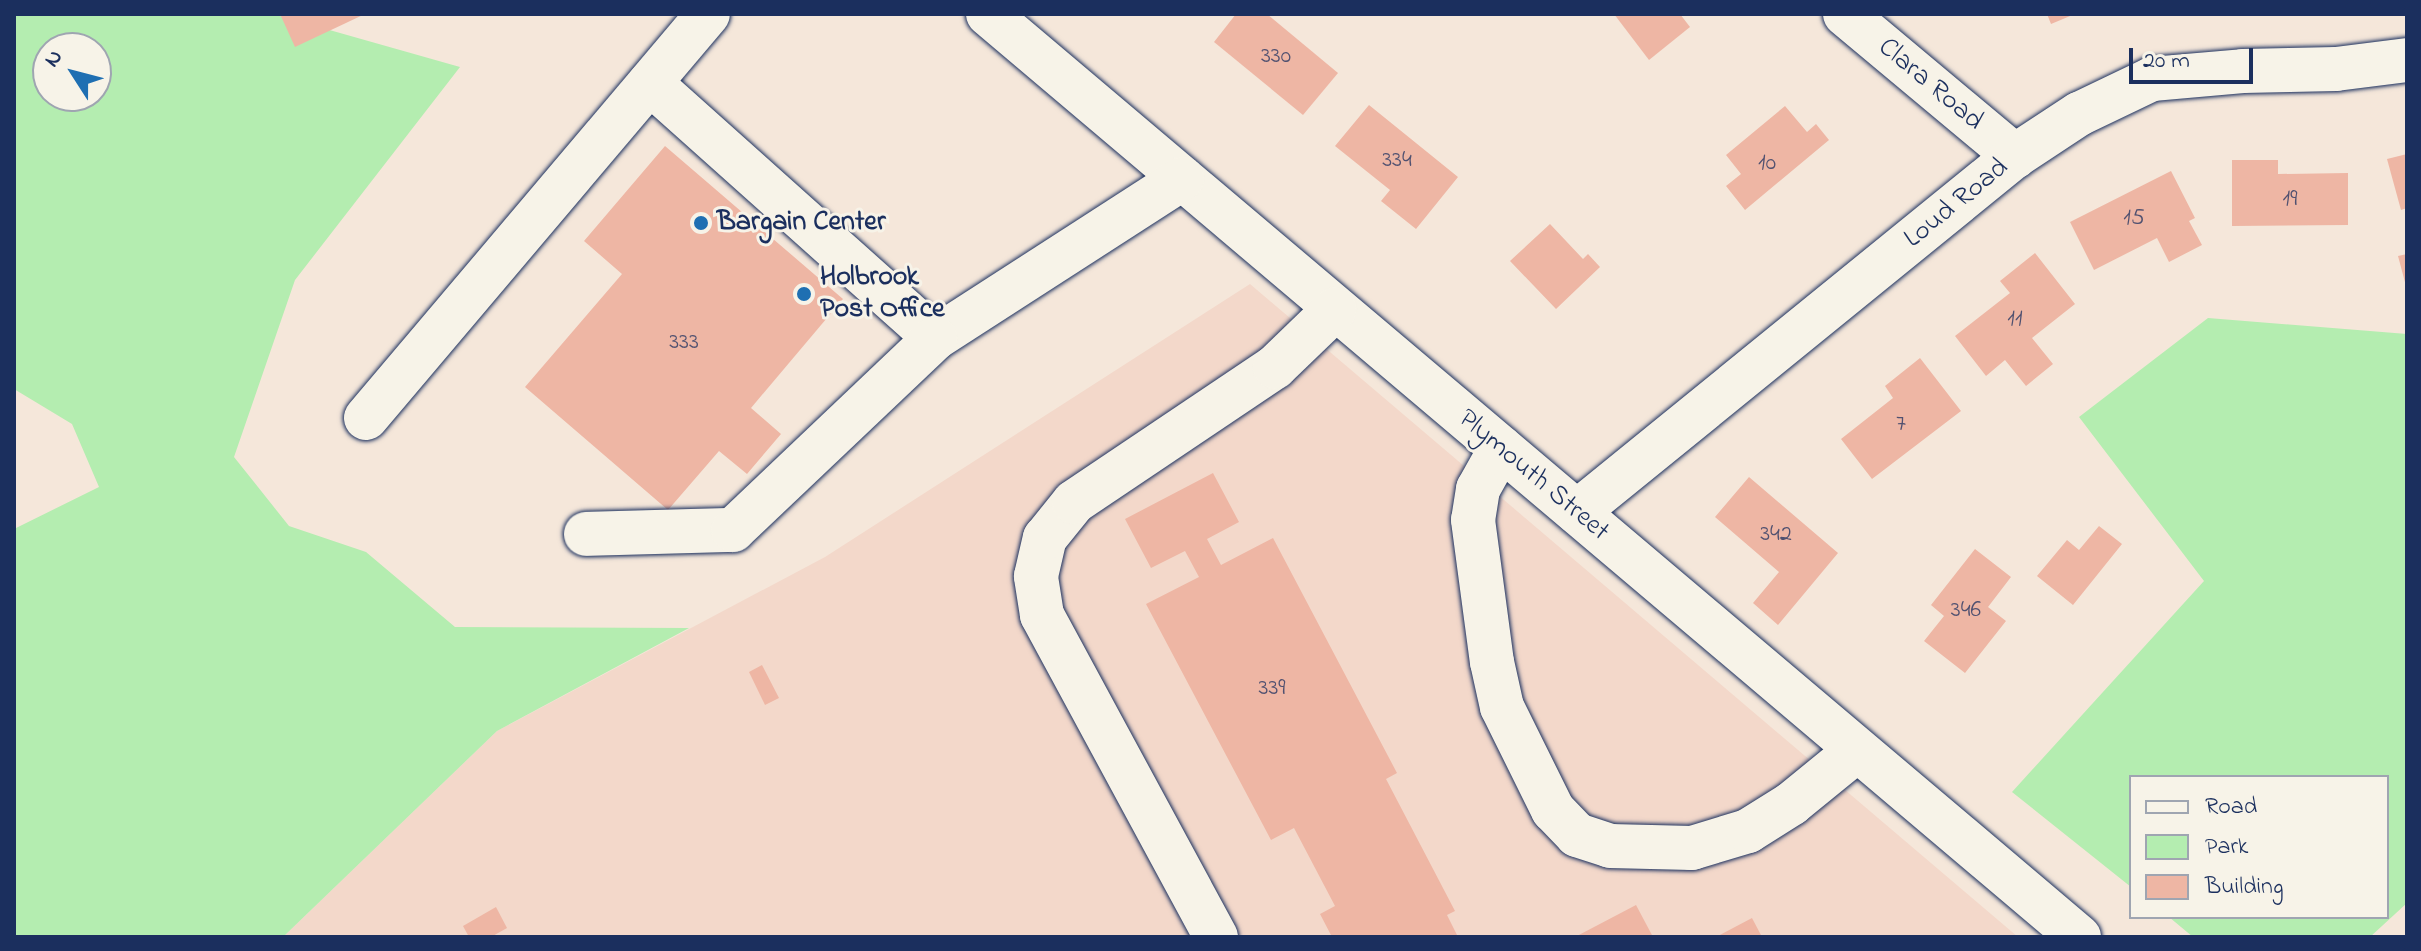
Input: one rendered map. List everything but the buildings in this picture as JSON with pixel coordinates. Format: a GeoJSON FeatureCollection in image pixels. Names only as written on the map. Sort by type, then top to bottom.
{"type":"FeatureCollection","features":[{"type":"Feature","properties":{"kind":"street"},"geometry":{"type":"LineString","coordinates":[[366,418],[708,14]]}},
{"type":"Feature","properties":{"kind":"street","name":"Plymouth Street"},"geometry":{"type":"LineString","coordinates":[[988,14],[2079,937]]}},
{"type":"Feature","properties":{"kind":"street","name":"Clara Road"},"geometry":{"type":"LineString","coordinates":[[1845,14],[2015,156]]}},
{"type":"Feature","properties":{"kind":"street","name":"Loud Road"},"geometry":{"type":"LineString","coordinates":[[1577,512],[2015,156],[2079,114],[2152,79],[2243,71],[2336,69],[2407,60]]}},
{"type":"Feature","properties":{"kind":"street"},"geometry":{"type":"LineString","coordinates":[[650,83],[935,338]]}},
{"type":"Feature","properties":{"kind":"street"},"geometry":{"type":"LineString","coordinates":[[586,534],[733,530],[935,338],[1182,179]]}},
{"type":"Feature","properties":{"kind":"street"},"geometry":{"type":"LineString","coordinates":[[1216,937],[1042,615],[1036,576],[1045,538],[1074,502],[1275,367],[1335,309]]}},
{"type":"Feature","properties":{"kind":"street"},"geometry":{"type":"LineString","coordinates":[[1501,448],[1478,489],[1473,520],[1492,662],[1502,707],[1553,810],[1577,835],[1610,846],[1692,848],[1748,831],[1791,804],[1856,751]]}},
{"type":"Feature","properties":{"kind":"shaded area"},"geometry":{"type":"Polygon","coordinates":[[[1250,284],[2018,937],[283,937],[497,731],[825,557],[1250,284]]]}},
{"type":"Feature","properties":{"kind":"green space"},"geometry":{"type":"Polygon","coordinates":[[[14,14],[273,14],[460,67],[295,280],[234,457],[289,526],[366,552],[455,627],[689,628],[497,731],[283,937],[14,937],[14,529],[99,487],[72,424],[14,389],[14,14]]]}},
{"type":"Feature","properties":{"kind":"green space"},"geometry":{"type":"Polygon","coordinates":[[[2208,318],[2407,334],[2407,903],[2370,937],[2193,937],[2171,919],[2389,919],[2389,775],[2129,775],[2129,885],[2012,792],[2204,581],[2079,417],[2208,318]]]}},
{"type":"Feature","properties":{"kind":"place","name":"Bargain Center"},"geometry":{"type":"Point","coordinates":[701,223]}},
{"type":"Feature","properties":{"kind":"place","name":"Holbrook Post Office"},"geometry":{"type":"Point","coordinates":[804,294]}}]}
